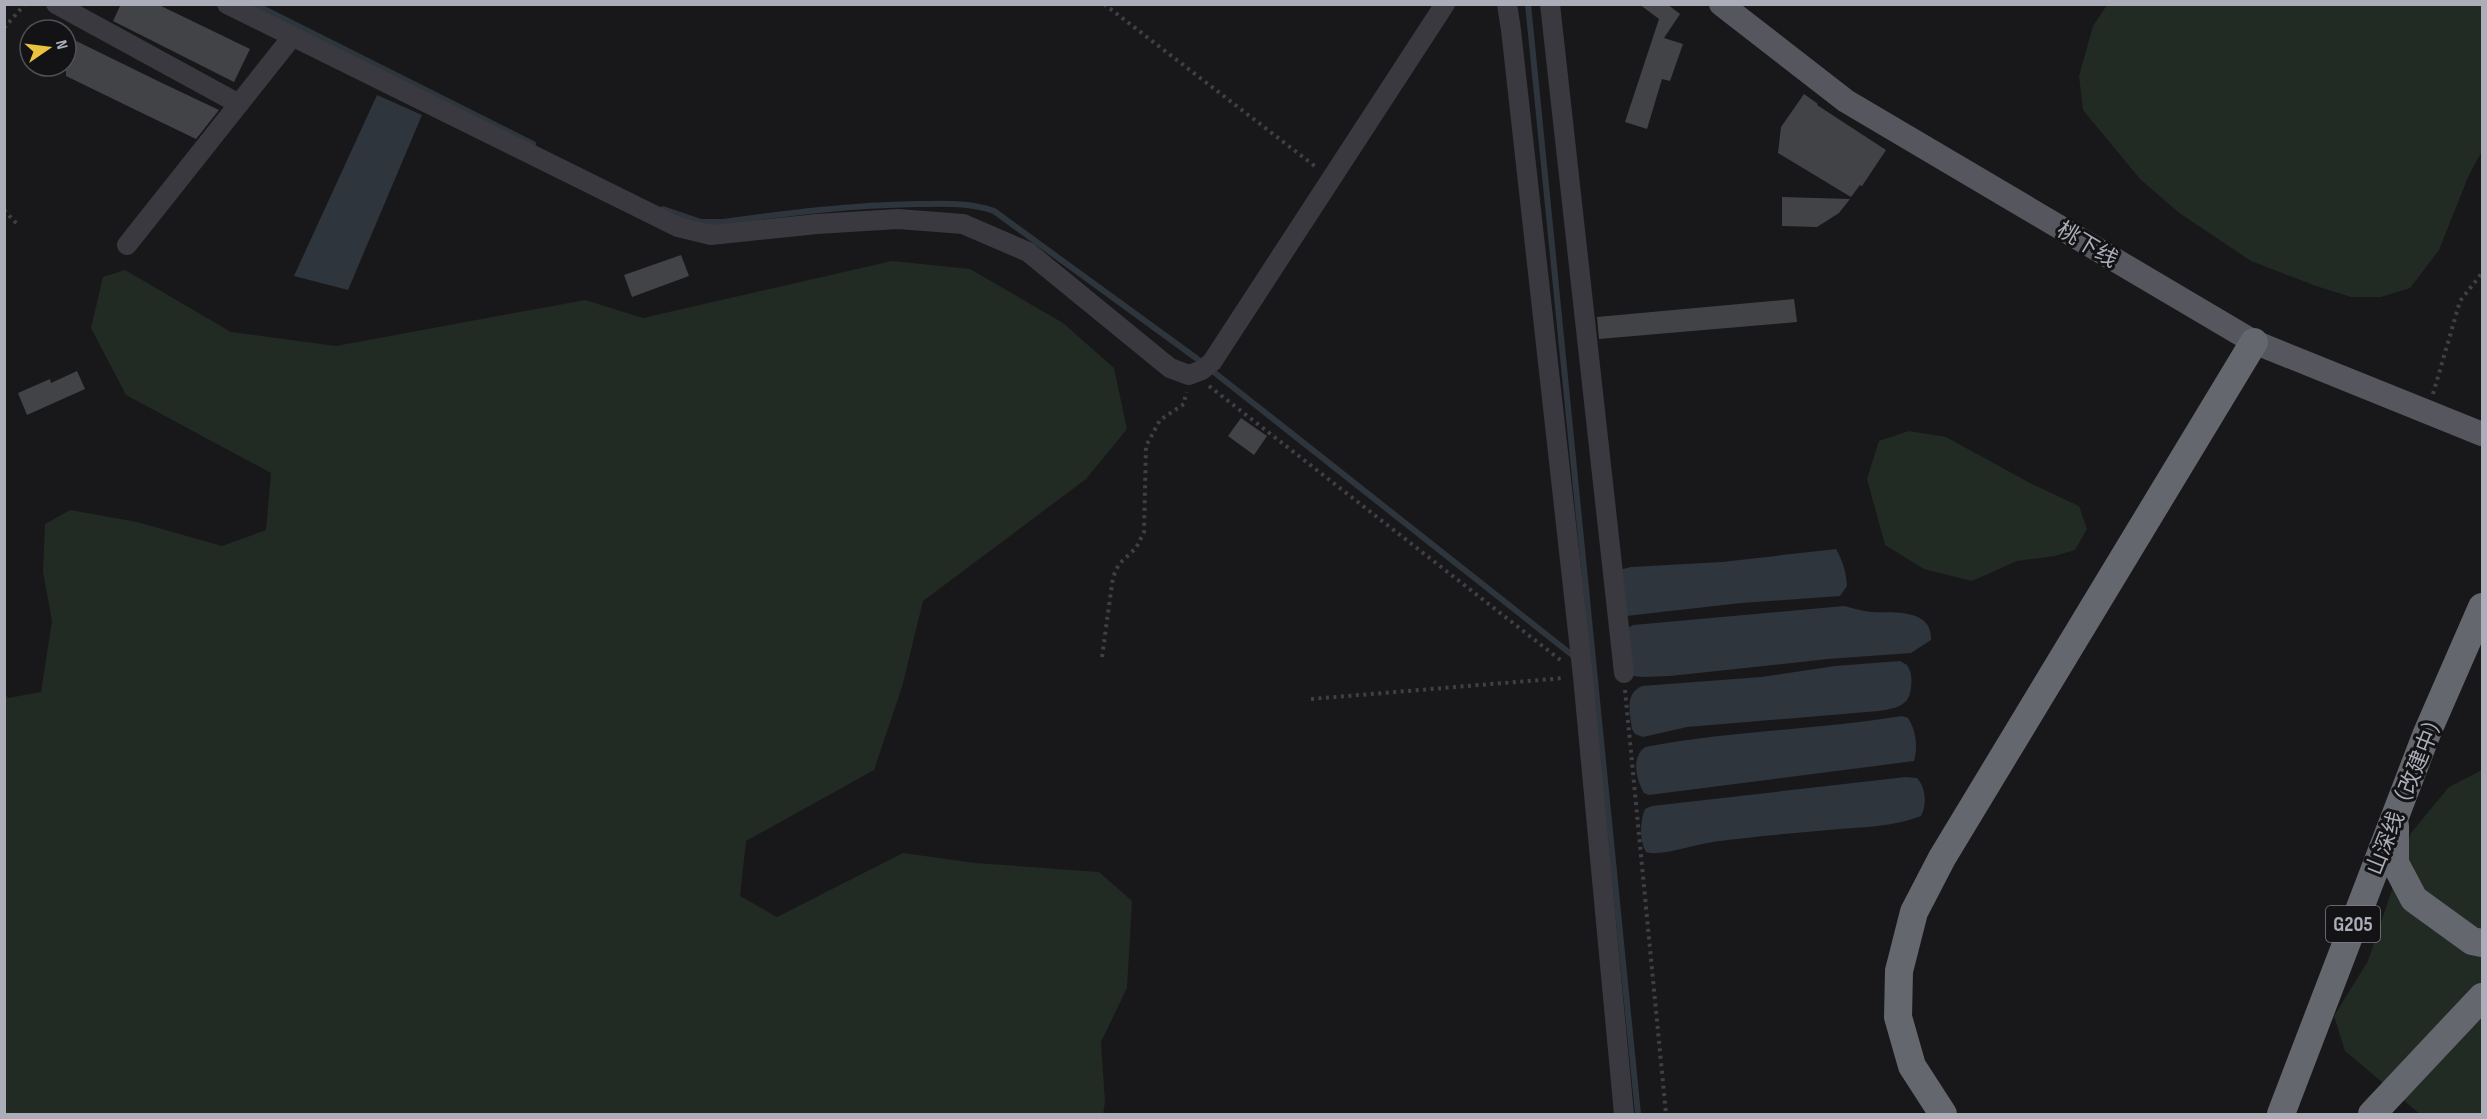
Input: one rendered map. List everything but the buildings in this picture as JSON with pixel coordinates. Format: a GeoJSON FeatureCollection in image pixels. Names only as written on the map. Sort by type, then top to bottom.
{"type":"FeatureCollection","features":[{"type":"Feature","properties":{"kind":"highway"},"geometry":{"type":"LineString","coordinates":[[1943,1114],[1912,1066],[1898,1017],[1899,971],[1914,912],[1942,858],[2254,342]]}},
{"type":"Feature","properties":{"kind":"highway","name":"山深线（改建中）"},"geometry":{"type":"LineString","coordinates":[[2281,1114],[2394,815],[2482,607]]}},
{"type":"Feature","properties":{"kind":"highway"},"geometry":{"type":"LineString","coordinates":[[2394,815],[2396,863],[2414,899],[2472,941],[2482,943]]}},
{"type":"Feature","properties":{"kind":"highway"},"geometry":{"type":"LineString","coordinates":[[2372,1114],[2482,997]]}},
{"type":"Feature","properties":{"kind":"main road","name":"桃下线"},"geometry":{"type":"LineString","coordinates":[[1721,4],[1846,101],[2254,342],[2482,434]]}},
{"type":"Feature","properties":{"kind":"street"},"geometry":{"type":"LineString","coordinates":[[56,4],[239,104]]}},
{"type":"Feature","properties":{"kind":"street"},"geometry":{"type":"LineString","coordinates":[[227,4],[678,227],[711,235],[817,224],[898,219],[963,224],[987,233],[1028,252],[1170,368],[1189,375],[1202,370],[1212,362],[1445,4]]}},
{"type":"Feature","properties":{"kind":"street"},"geometry":{"type":"LineString","coordinates":[[1507,4],[1582,677],[1624,1114]]}},
{"type":"Feature","properties":{"kind":"street"},"geometry":{"type":"LineString","coordinates":[[1550,4],[1624,673]]}},
{"type":"Feature","properties":{"kind":"street"},"geometry":{"type":"LineString","coordinates":[[127,245],[292,37]]}},
{"type":"Feature","properties":{"kind":"path"},"geometry":{"type":"LineString","coordinates":[[4,28],[25,4]]}},
{"type":"Feature","properties":{"kind":"path"},"geometry":{"type":"LineString","coordinates":[[1104,4],[1331,179]]}},
{"type":"Feature","properties":{"kind":"path"},"geometry":{"type":"LineString","coordinates":[[4,210],[17,224]]}},
{"type":"Feature","properties":{"kind":"path"},"geometry":{"type":"LineString","coordinates":[[2428,412],[2460,301],[2482,273]]}},
{"type":"Feature","properties":{"kind":"path"},"geometry":{"type":"LineString","coordinates":[[1102,657],[1113,577],[1119,564],[1136,548],[1144,532],[1146,446],[1160,420],[1184,404],[1189,375],[1208,385],[1582,677]]}},
{"type":"Feature","properties":{"kind":"path"},"geometry":{"type":"LineString","coordinates":[[1624,673],[1666,1114]]}},
{"type":"Feature","properties":{"kind":"path"},"geometry":{"type":"LineString","coordinates":[[1311,699],[1582,677]]}},
{"type":"Feature","properties":{"kind":"shaded area"},"geometry":{"type":"Polygon","coordinates":[[[2107,5],[2482,5],[2482,151],[2469,175],[2439,250],[2410,288],[2381,297],[2351,297],[2251,261],[2178,212],[2140,179],[2083,110],[2079,76],[2093,26],[2107,5]]]}},
{"type":"Feature","properties":{"kind":"shaded area"},"geometry":{"type":"Polygon","coordinates":[[[377,95],[422,115],[348,290],[294,276],[377,95]]]}},
{"type":"Feature","properties":{"kind":"shaded area"},"geometry":{"type":"Polygon","coordinates":[[[892,261],[970,269],[1063,323],[1114,368],[1127,429],[1086,479],[923,601],[902,687],[874,770],[746,841],[740,896],[777,917],[903,853],[975,863],[1099,872],[1132,901],[1127,988],[1101,1042],[1105,1102],[1103,1114],[5,1114],[5,694],[8,698],[41,692],[52,621],[43,572],[45,524],[70,510],[137,522],[222,546],[266,530],[271,473],[126,395],[91,328],[103,277],[125,270],[231,332],[336,346],[585,300],[643,318],[892,261]]]}},
{"type":"Feature","properties":{"kind":"shaded area"},"geometry":{"type":"Polygon","coordinates":[[[1909,431],[1946,437],[2030,483],[2079,506],[2087,529],[2075,550],[2055,556],[2017,561],[1972,581],[1924,569],[1885,545],[1867,479],[1879,441],[1909,431]]]}},
{"type":"Feature","properties":{"kind":"shaded area"},"geometry":{"type":"Polygon","coordinates":[[[1836,549],[1844,567],[1847,586],[1840,596],[1741,603],[1626,616],[1619,570],[1631,567],[1722,562],[1836,549]]]}},
{"type":"Feature","properties":{"kind":"shaded area"},"geometry":{"type":"Polygon","coordinates":[[[1844,606],[1868,612],[1910,614],[1918,617],[1930,630],[1931,640],[1911,653],[1828,659],[1670,676],[1642,677],[1634,676],[1629,671],[1626,629],[1633,625],[1844,606]]]}},
{"type":"Feature","properties":{"kind":"shaded area"},"geometry":{"type":"Polygon","coordinates":[[[1900,661],[1907,665],[1910,671],[1910,694],[1900,706],[1890,709],[1687,727],[1643,737],[1635,734],[1632,729],[1630,699],[1636,689],[1642,686],[1761,677],[1835,666],[1900,661]]]}},
{"type":"Feature","properties":{"kind":"shaded area"},"geometry":{"type":"Polygon","coordinates":[[[1902,716],[1908,718],[1916,739],[1914,761],[1649,795],[1644,793],[1637,775],[1636,763],[1645,747],[1708,737],[1902,716]]]}},
{"type":"Feature","properties":{"kind":"shaded area"},"geometry":{"type":"Polygon","coordinates":[[[2482,770],[2482,1114],[2420,1114],[2345,1051],[2334,1016],[2368,961],[2411,833],[2449,787],[2482,770]]]}},
{"type":"Feature","properties":{"kind":"shaded area"},"geometry":{"type":"Polygon","coordinates":[[[1906,777],[1917,778],[1924,791],[1925,801],[1921,816],[1902,822],[1729,840],[1660,853],[1646,852],[1642,842],[1643,814],[1645,809],[1652,806],[1906,777]]]}},
{"type":"Feature","properties":{"kind":"waterway"},"geometry":{"type":"LineString","coordinates":[[254,4],[533,144]]}},
{"type":"Feature","properties":{"kind":"waterway"},"geometry":{"type":"LineString","coordinates":[[1528,4],[1638,1114]]}},
{"type":"Feature","properties":{"kind":"waterway"},"geometry":{"type":"LineString","coordinates":[[663,209],[701,222],[723,222],[820,210],[917,204],[956,204],[994,211],[1196,358],[1576,658]]}}]}
